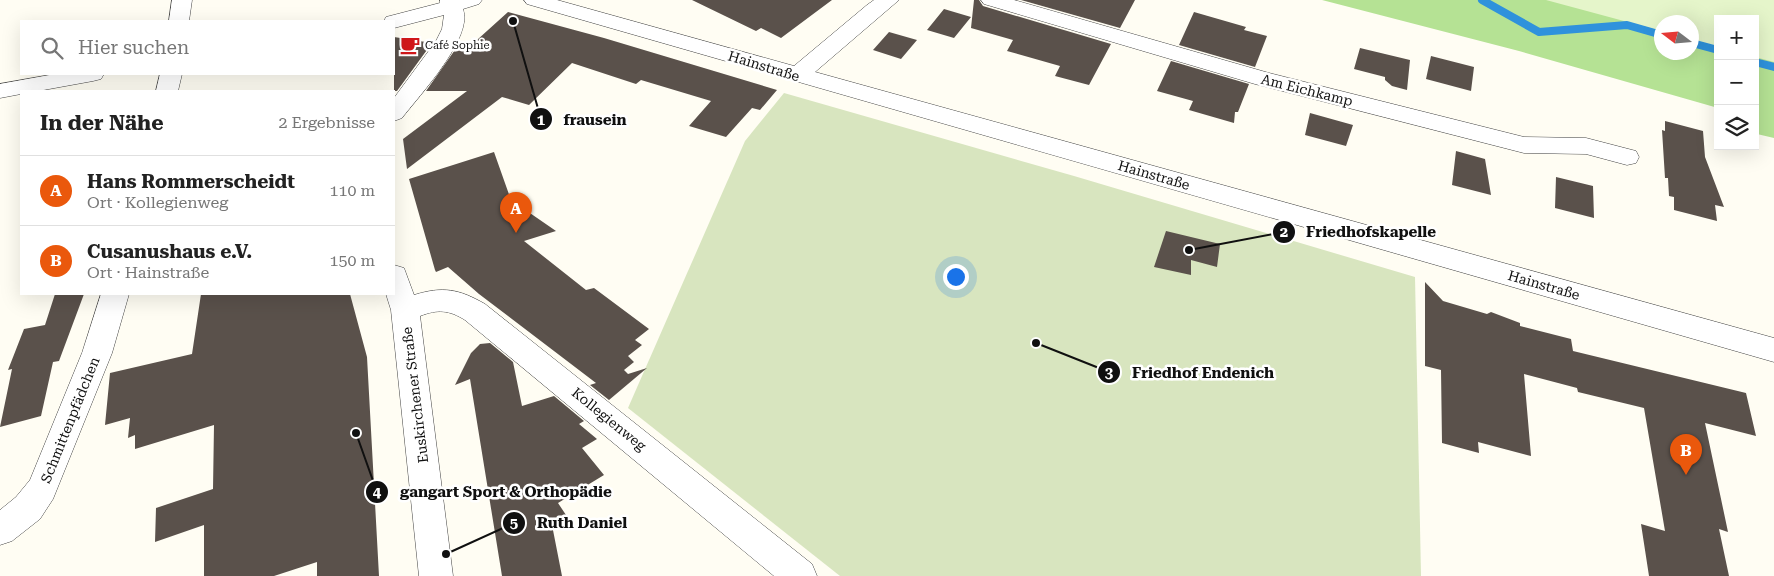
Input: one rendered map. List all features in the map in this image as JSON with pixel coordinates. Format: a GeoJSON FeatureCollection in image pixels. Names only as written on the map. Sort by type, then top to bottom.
{"type":"FeatureCollection","features":[{"type":"Feature","properties":{"kind":"street"},"geometry":{"type":"LineString","coordinates":[[179,20],[182,0]]}},
{"type":"Feature","properties":{"kind":"street","name":"Hainstraße"},"geometry":{"type":"LineString","coordinates":[[534,0],[1774,350]]}},
{"type":"Feature","properties":{"kind":"street"},"geometry":{"type":"LineString","coordinates":[[797,75],[874,9],[889,0]]}},
{"type":"Feature","properties":{"kind":"street","name":"Am Eichkamp"},"geometry":{"type":"LineString","coordinates":[[991,0],[1263,79],[1524,145],[1586,146],[1627,157]]}},
{"type":"Feature","properties":{"kind":"street"},"geometry":{"type":"LineString","coordinates":[[395,22],[458,2],[452,29],[442,48],[395,112]]}},
{"type":"Feature","properties":{"kind":"street"},"geometry":{"type":"LineString","coordinates":[[0,91],[88,75]]}},
{"type":"Feature","properties":{"kind":"street"},"geometry":{"type":"LineString","coordinates":[[167,90],[171,75]]}},
{"type":"Feature","properties":{"kind":"street","name":"Euskirchener Straße"},"geometry":{"type":"LineString","coordinates":[[395,278],[405,310],[436,576]]}},
{"type":"Feature","properties":{"kind":"street","name":"Schmittenpfädchen"},"geometry":{"type":"LineString","coordinates":[[0,530],[28,508],[42,489],[97,353],[115,295]]}},
{"type":"Feature","properties":{"kind":"street","name":"Kollegienweg"},"geometry":{"type":"LineString","coordinates":[[405,310],[431,300],[457,300],[475,312],[800,576]]}},
{"type":"Feature","properties":{"kind":"green space"},"geometry":{"type":"Polygon","coordinates":[[[1322,0],[1556,0],[1654,27],[1654,60],[1699,60],[1699,39],[1714,44],[1714,107],[1519,51],[1322,0]]]}},
{"type":"Feature","properties":{"kind":"green space"},"geometry":{"type":"Polygon","coordinates":[[[1546,0],[1774,0],[1774,62],[1759,58],[1759,15],[1714,15],[1714,46],[1699,42],[1699,15],[1654,15],[1654,29],[1546,0]]]}},
{"type":"Feature","properties":{"kind":"green space"},"geometry":{"type":"Polygon","coordinates":[[[1759,56],[1774,60],[1774,138],[1759,134],[1759,56]]]}},
{"type":"Feature","properties":{"kind":"green space"},"geometry":{"type":"Polygon","coordinates":[[[784,93],[1074,176],[1415,277],[1421,576],[840,576],[628,408],[745,141],[784,93]]]}},
{"type":"Feature","properties":{"kind":"building"},"geometry":{"type":"Polygon","coordinates":[[[692,0],[832,0],[781,38],[761,28],[756,31],[692,0]]]}},
{"type":"Feature","properties":{"kind":"building"},"geometry":{"type":"Polygon","coordinates":[[[974,0],[979,0],[983,6],[1111,44],[1089,85],[1055,76],[1060,66],[1007,51],[1013,40],[971,28],[974,0]]]}},
{"type":"Feature","properties":{"kind":"building"},"geometry":{"type":"Polygon","coordinates":[[[1021,0],[1135,0],[1120,28],[1021,0]]]}},
{"type":"Feature","properties":{"kind":"building"},"geometry":{"type":"Polygon","coordinates":[[[944,9],[971,17],[954,38],[927,30],[944,9]]]}},
{"type":"Feature","properties":{"kind":"building"},"geometry":{"type":"Polygon","coordinates":[[[508,12],[604,38],[777,90],[760,110],[752,108],[726,137],[689,126],[711,101],[641,80],[636,84],[572,63],[529,105],[502,97],[407,169],[403,139],[467,91],[426,91],[457,47],[467,49],[508,12]]]}},
{"type":"Feature","properties":{"kind":"building"},"geometry":{"type":"Polygon","coordinates":[[[1194,12],[1246,27],[1244,30],[1267,36],[1255,67],[1179,45],[1194,12]]]}},
{"type":"Feature","properties":{"kind":"building"},"geometry":{"type":"Polygon","coordinates":[[[889,32],[917,40],[901,59],[873,50],[889,32]]]}},
{"type":"Feature","properties":{"kind":"building"},"geometry":{"type":"Polygon","coordinates":[[[395,37],[432,43],[397,91],[394,90],[395,37]]]}},
{"type":"Feature","properties":{"kind":"building"},"geometry":{"type":"Polygon","coordinates":[[[1360,48],[1410,60],[1407,90],[1392,86],[1385,80],[1385,77],[1354,69],[1360,48]]]}},
{"type":"Feature","properties":{"kind":"building"},"geometry":{"type":"Polygon","coordinates":[[[1431,56],[1474,67],[1471,91],[1426,79],[1431,56]]]}},
{"type":"Feature","properties":{"kind":"building"},"geometry":{"type":"Polygon","coordinates":[[[1171,61],[1249,84],[1238,112],[1235,112],[1234,123],[1189,110],[1193,101],[1157,91],[1171,61]]]}},
{"type":"Feature","properties":{"kind":"building"},"geometry":{"type":"Polygon","coordinates":[[[1310,113],[1353,125],[1346,146],[1305,135],[1310,113]]]}},
{"type":"Feature","properties":{"kind":"building"},"geometry":{"type":"Polygon","coordinates":[[[1665,121],[1703,131],[1705,157],[1724,207],[1715,205],[1717,221],[1674,210],[1674,197],[1669,196],[1668,178],[1665,178],[1662,130],[1665,131],[1665,121]]]}},
{"type":"Feature","properties":{"kind":"building"},"geometry":{"type":"Polygon","coordinates":[[[1456,151],[1485,159],[1491,195],[1452,185],[1456,151]]]}},
{"type":"Feature","properties":{"kind":"building"},"geometry":{"type":"Polygon","coordinates":[[[494,152],[511,200],[556,231],[524,241],[586,290],[594,288],[649,329],[635,340],[642,345],[628,356],[634,362],[624,370],[628,374],[647,368],[609,400],[590,385],[596,383],[479,294],[448,267],[436,272],[435,270],[409,179],[494,152]]]}},
{"type":"Feature","properties":{"kind":"building"},"geometry":{"type":"Polygon","coordinates":[[[1556,177],[1593,186],[1594,218],[1555,208],[1556,177]]]}},
{"type":"Feature","properties":{"kind":"building"},"geometry":{"type":"Polygon","coordinates":[[[1166,231],[1220,244],[1217,267],[1191,260],[1191,275],[1154,267],[1166,231]]]}},
{"type":"Feature","properties":{"kind":"building"},"geometry":{"type":"Polygon","coordinates":[[[1425,282],[1443,301],[1487,314],[1491,312],[1520,323],[1520,326],[1571,339],[1573,351],[1746,393],[1756,436],[1705,423],[1728,532],[1719,529],[1729,576],[1649,576],[1641,524],[1665,531],[1644,408],[1578,392],[1577,388],[1524,374],[1531,456],[1478,442],[1479,453],[1442,443],[1441,370],[1425,366],[1425,282]]]}},
{"type":"Feature","properties":{"kind":"building"},"geometry":{"type":"Polygon","coordinates":[[[55,295],[84,295],[59,361],[53,362],[41,416],[0,427],[12,369],[8,370],[24,329],[45,325],[55,295]]]}},
{"type":"Feature","properties":{"kind":"building"},"geometry":{"type":"Polygon","coordinates":[[[201,295],[350,295],[367,357],[379,576],[317,576],[317,562],[274,576],[204,576],[204,525],[155,542],[156,508],[213,489],[214,425],[135,449],[135,435],[128,438],[130,418],[105,425],[110,373],[192,354],[201,295]]]}},
{"type":"Feature","properties":{"kind":"building"},"geometry":{"type":"Polygon","coordinates":[[[490,343],[513,362],[522,406],[554,396],[584,421],[579,424],[597,439],[582,448],[604,475],[558,503],[566,515],[552,525],[562,576],[502,576],[470,379],[455,385],[471,353],[480,344],[490,343]]]}},
{"type":"Feature","properties":{"kind":"waterway"},"geometry":{"type":"LineString","coordinates":[[1482,0],[1539,32],[1627,25],[1654,33]]}},
{"type":"Feature","properties":{"kind":"waterway"},"geometry":{"type":"LineString","coordinates":[[1699,45],[1714,49]]}},
{"type":"Feature","properties":{"kind":"waterway"},"geometry":{"type":"LineString","coordinates":[[1759,63],[1774,67]]}},
{"type":"Feature","properties":{"kind":"place","name":"frausein"},"geometry":{"type":"Point","coordinates":[513,21]}},
{"type":"Feature","properties":{"kind":"place","name":"Café Sophie"},"geometry":{"type":"Point","coordinates":[410,45]}},
{"type":"Feature","properties":{"kind":"place","name":"Hans Rommerscheidt"},"geometry":{"type":"Point","coordinates":[516,233]}},
{"type":"Feature","properties":{"kind":"place","name":"Friedhofskapelle"},"geometry":{"type":"Point","coordinates":[1189,250]}},
{"type":"Feature","properties":{"kind":"place","name":"Friedhof Endenich"},"geometry":{"type":"Point","coordinates":[1036,343]}},
{"type":"Feature","properties":{"kind":"place","name":"gangart Sport & Orthopädie"},"geometry":{"type":"Point","coordinates":[356,433]}},
{"type":"Feature","properties":{"kind":"place","name":"Cusanushaus e.V."},"geometry":{"type":"Point","coordinates":[1686,475]}},
{"type":"Feature","properties":{"kind":"place","name":"Ruth Daniel"},"geometry":{"type":"Point","coordinates":[446,554]}}]}
